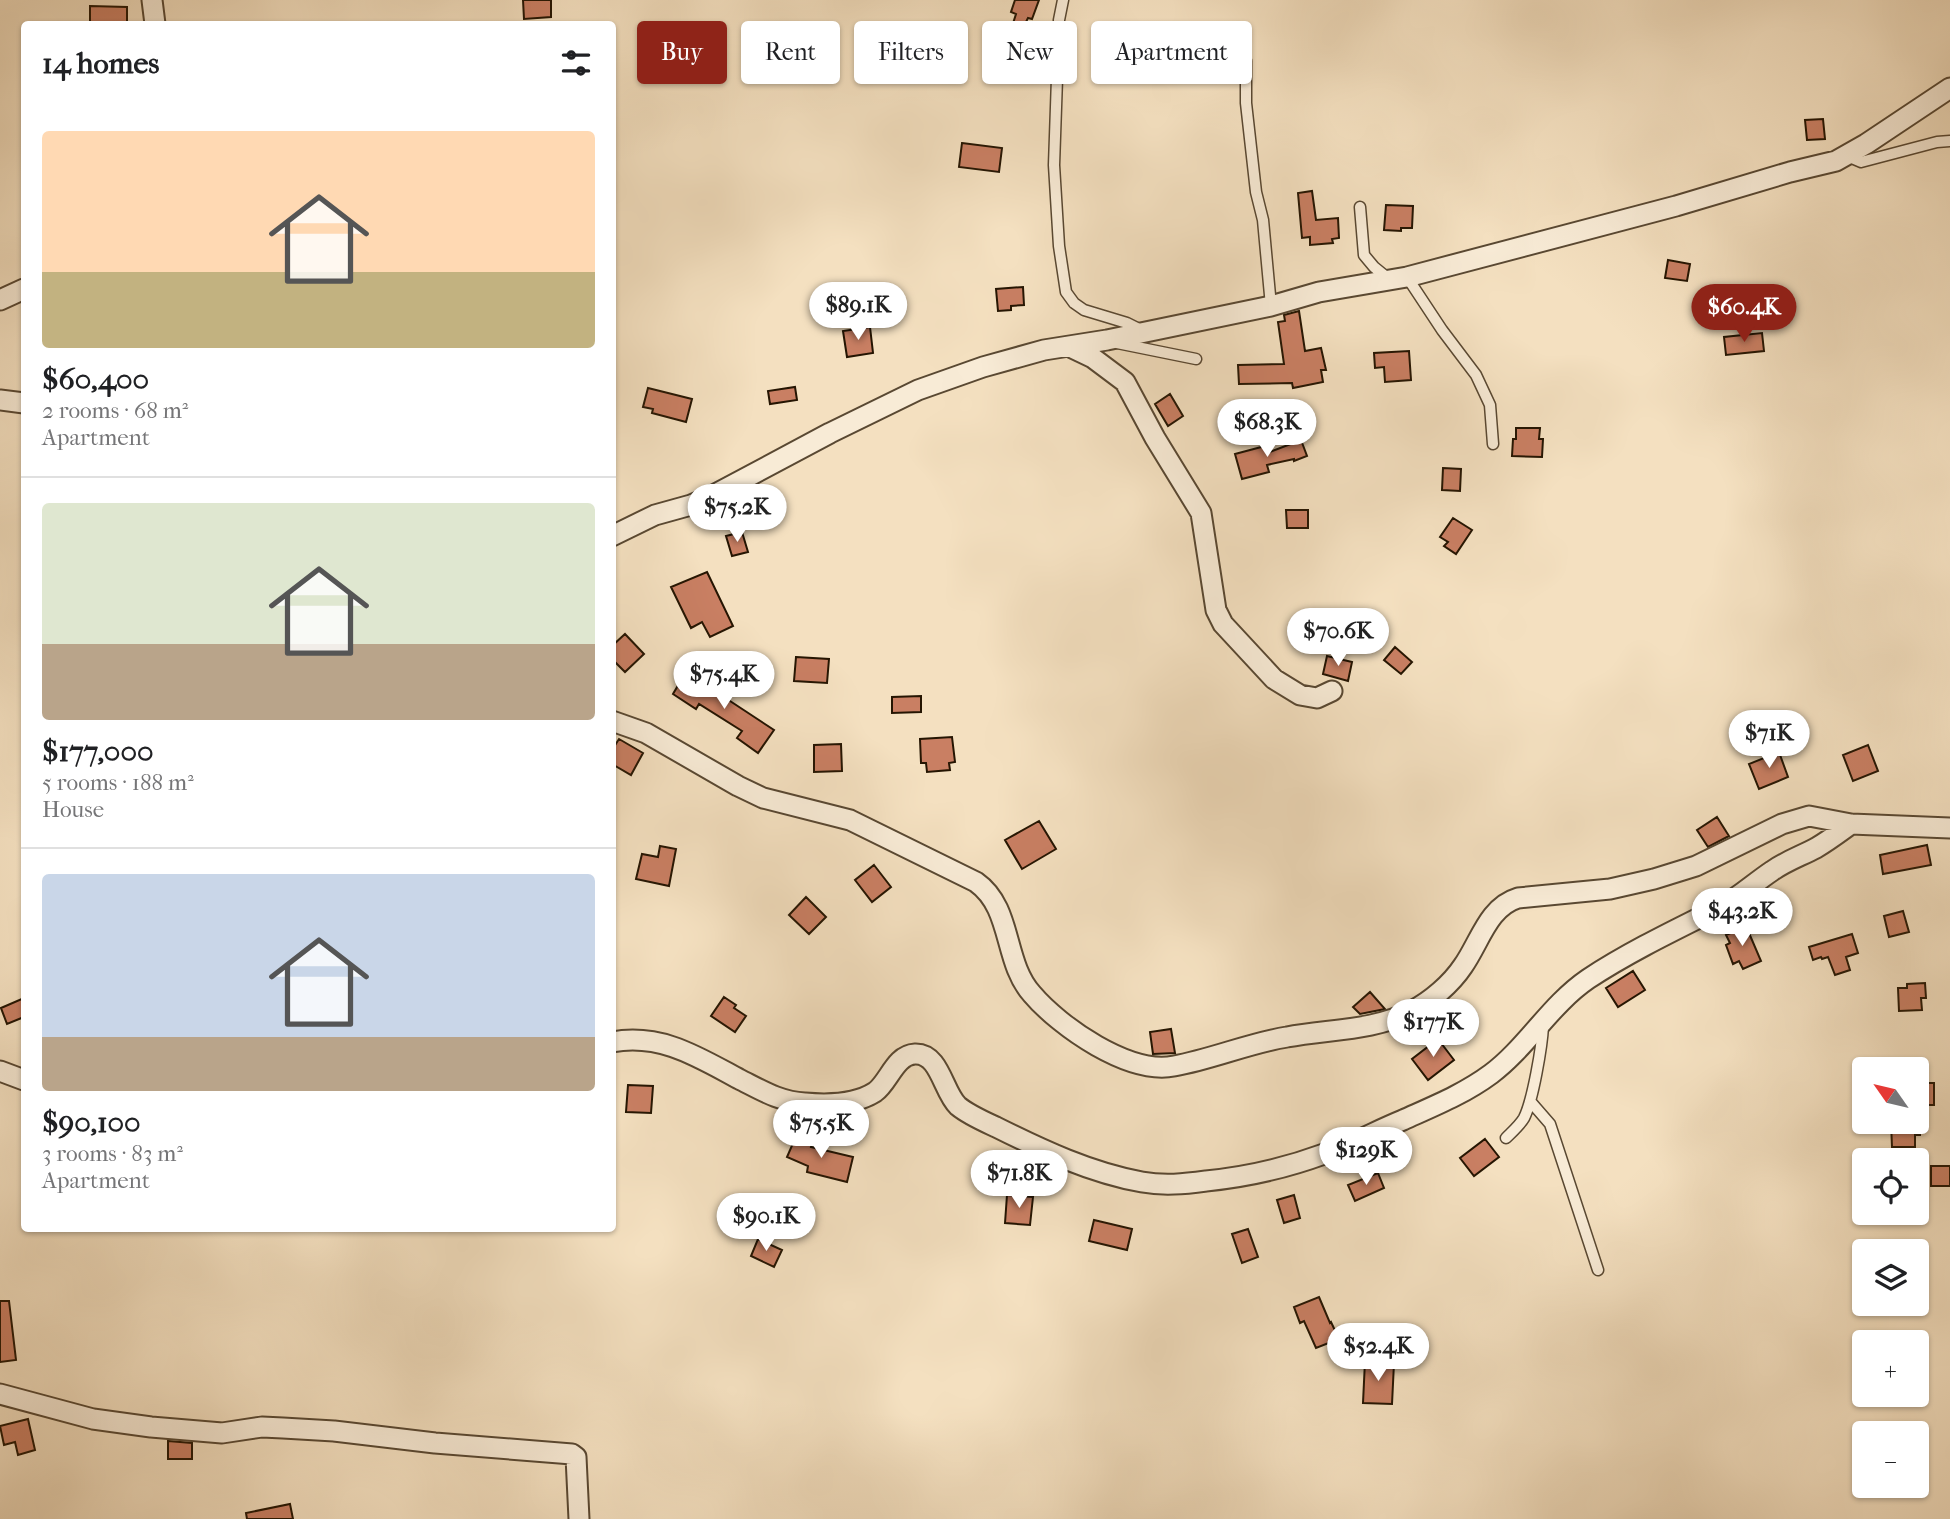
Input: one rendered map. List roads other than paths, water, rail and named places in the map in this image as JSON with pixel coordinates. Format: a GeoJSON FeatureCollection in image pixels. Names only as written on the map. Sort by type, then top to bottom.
{"type":"FeatureCollection","features":[{"type":"Feature","properties":{"kind":"street"},"geometry":{"type":"LineString","coordinates":[[152,0],[155,21]]}},
{"type":"Feature","properties":{"kind":"street"},"geometry":{"type":"LineString","coordinates":[[616,534],[655,515],[712,496],[918,390],[1044,350],[1107,340],[1271,306],[1319,292],[1399,279],[1836,161],[1950,88]]}},
{"type":"Feature","properties":{"kind":"street"},"geometry":{"type":"LineString","coordinates":[[0,300],[21,290]]}},
{"type":"Feature","properties":{"kind":"street"},"geometry":{"type":"LineString","coordinates":[[1070,347],[1093,358],[1125,382],[1155,438],[1201,513],[1216,610],[1223,624],[1274,679],[1300,695],[1317,698],[1332,691]]}},
{"type":"Feature","properties":{"kind":"street"},"geometry":{"type":"LineString","coordinates":[[0,400],[21,402]]}},
{"type":"Feature","properties":{"kind":"street"},"geometry":{"type":"LineString","coordinates":[[616,722],[646,733],[763,798],[850,820],[976,882],[986,889],[997,905],[1016,967],[1031,993],[1072,1030],[1119,1058],[1171,1067],[1261,1041],[1374,1026],[1412,1011],[1440,992],[1462,969],[1493,916],[1508,901],[1610,889],[1654,879],[1696,866],[1782,824],[1809,816],[1852,824],[1950,828]]}},
{"type":"Feature","properties":{"kind":"street"},"geometry":{"type":"LineString","coordinates":[[616,1041],[644,1039],[676,1047],[766,1093],[790,1102],[814,1104],[848,1102],[876,1091],[906,1057],[918,1054],[932,1061],[949,1096],[967,1113],[1044,1149],[1110,1175],[1145,1183],[1172,1185],[1260,1173],[1327,1153],[1439,1105],[1493,1072],[1523,1044],[1552,1010],[1583,982],[1615,962],[1722,906],[1773,870],[1818,847],[1852,824]]}},
{"type":"Feature","properties":{"kind":"street"},"geometry":{"type":"LineString","coordinates":[[0,1071],[21,1079]]}},
{"type":"Feature","properties":{"kind":"street"},"geometry":{"type":"LineString","coordinates":[[0,1394],[93,1419],[151,1427],[222,1433],[262,1427],[334,1431],[435,1443],[572,1454],[576,1457],[579,1519]]}},
{"type":"Feature","properties":{"kind":"lane"},"geometry":{"type":"LineString","coordinates":[[1063,0],[1059,20],[1054,165],[1059,246],[1066,292],[1074,303],[1084,310],[1127,323],[1145,332]]}},
{"type":"Feature","properties":{"kind":"lane"},"geometry":{"type":"LineString","coordinates":[[1246,84],[1256,192],[1263,220],[1271,306]]}},
{"type":"Feature","properties":{"kind":"lane"},"geometry":{"type":"LineString","coordinates":[[1847,156],[1861,162],[1950,141]]}},
{"type":"Feature","properties":{"kind":"lane"},"geometry":{"type":"LineString","coordinates":[[1360,207],[1364,255],[1374,267],[1399,279],[1476,375],[1490,405],[1493,444]]}},
{"type":"Feature","properties":{"kind":"lane"},"geometry":{"type":"LineString","coordinates":[[1107,340],[1196,359]]}},
{"type":"Feature","properties":{"kind":"lane"},"geometry":{"type":"LineString","coordinates":[[1506,1138],[1524,1119],[1530,1101],[1542,1040],[1543,1020]]}},
{"type":"Feature","properties":{"kind":"lane"},"geometry":{"type":"LineString","coordinates":[[1530,1101],[1550,1124],[1598,1270]]}}]}
